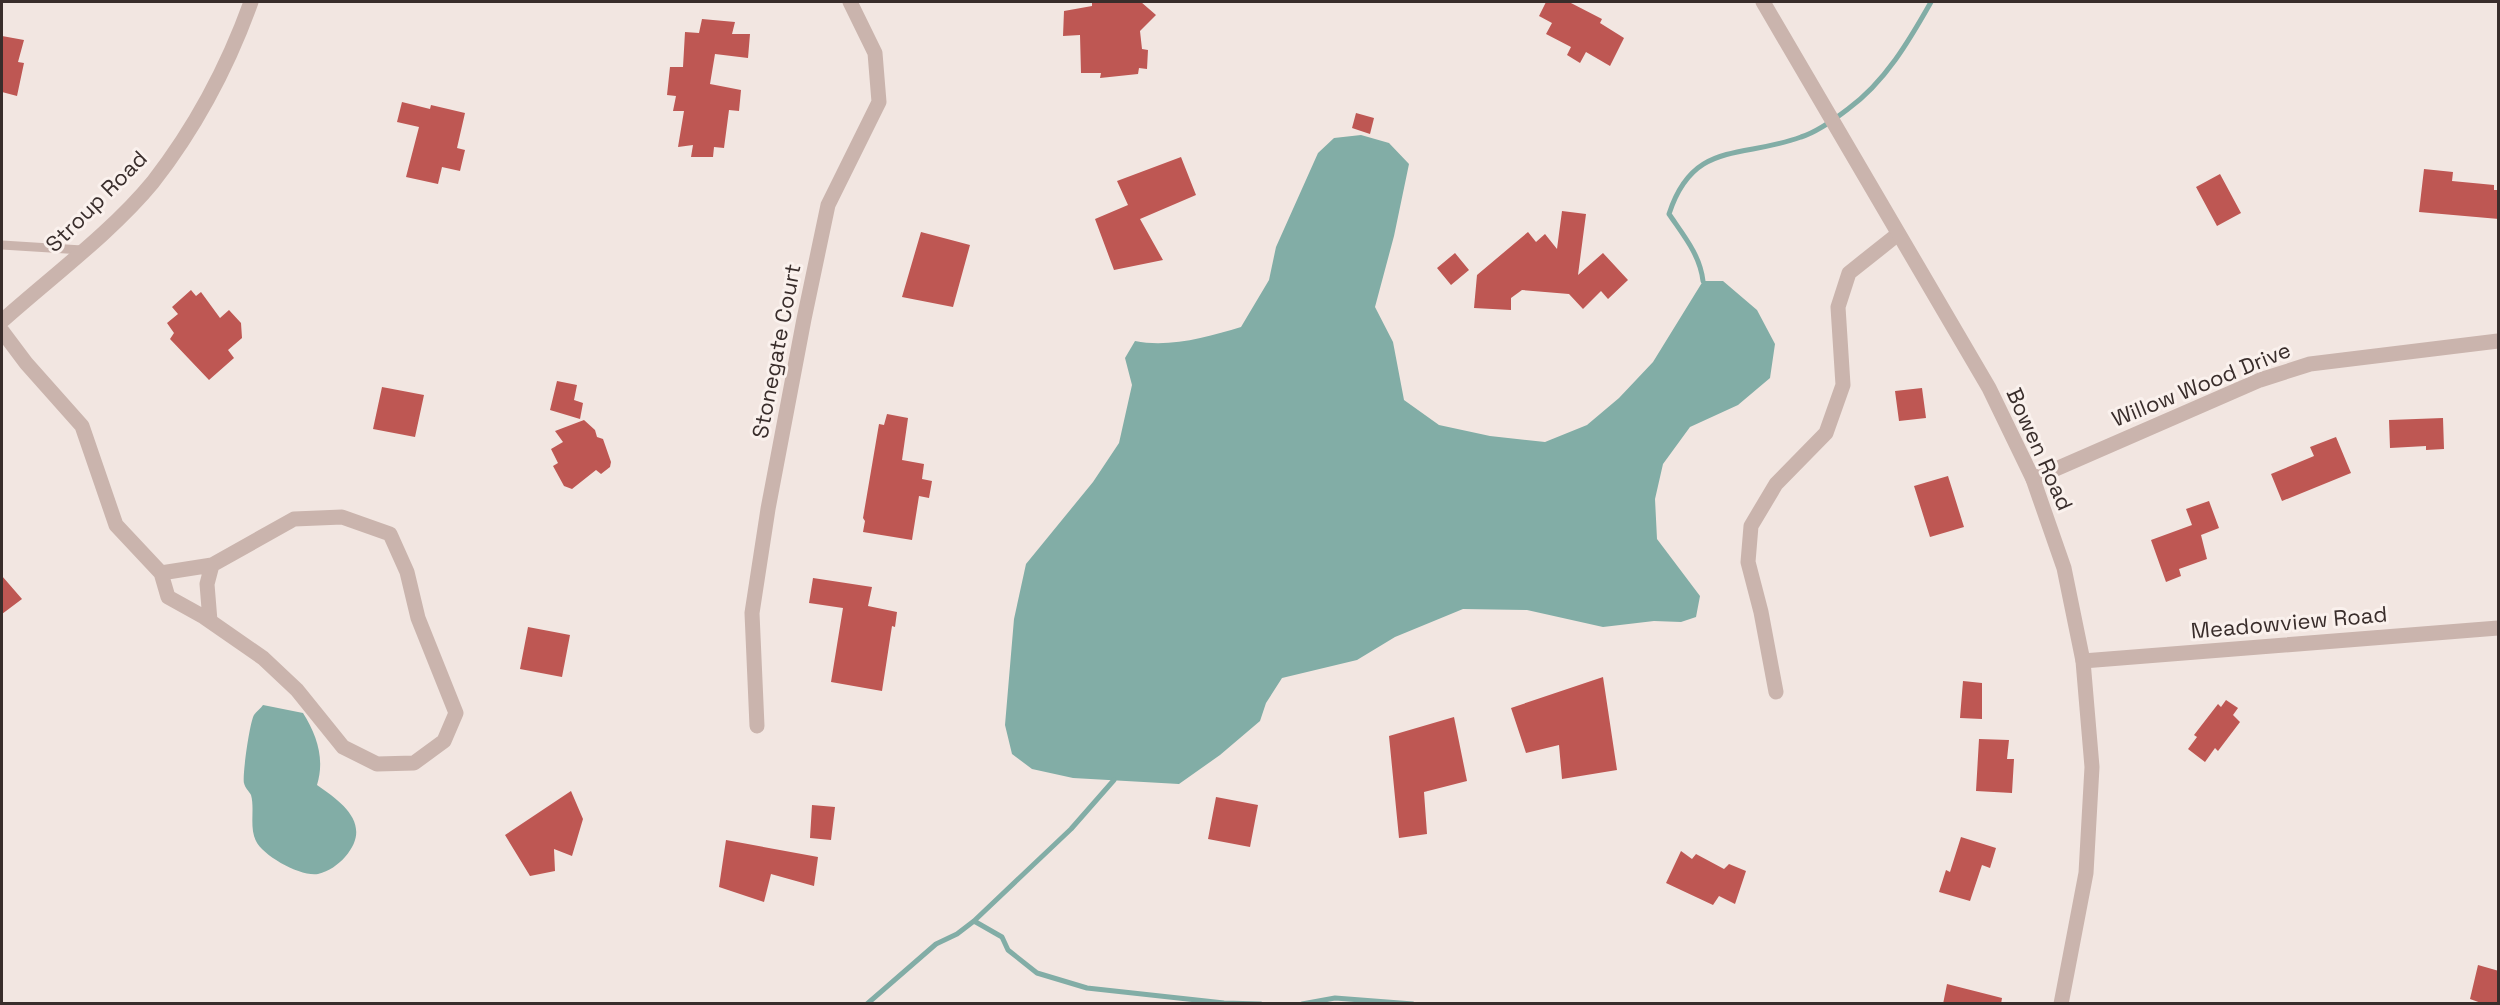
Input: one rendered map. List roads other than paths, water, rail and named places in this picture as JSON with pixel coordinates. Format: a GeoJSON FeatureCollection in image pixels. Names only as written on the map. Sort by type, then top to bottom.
{"type":"FeatureCollection","features":[{"type":"Feature","properties":{"kind":"street","name":"Stroup Road"},"geometry":{"type":"LineString","coordinates":[[2,321],[82,250],[152,183],[178,147],[230,54],[250,2]]}},
{"type":"Feature","properties":{"kind":"street","name":"Stonegate Court"},"geometry":{"type":"LineString","coordinates":[[757,726],[752,613],[768,509],[804,319],[828,205],[879,102],[875,53],[850,2]]}},
{"type":"Feature","properties":{"kind":"street","name":"Bowen Road"},"geometry":{"type":"LineString","coordinates":[[1763,2],[1989,388],[2033,479],[2064,568],[2083,661],[2090,724],[2091,820],[2086,873],[2061,1004]]}},
{"type":"Feature","properties":{"kind":"street"},"geometry":{"type":"LineString","coordinates":[[1776,692],[1761,612],[1748,562],[1751,526],[1776,484],[1826,433],[1843,385],[1838,307],[1849,273],[1899,234]]}},
{"type":"Feature","properties":{"kind":"street"},"geometry":{"type":"LineString","coordinates":[[2,331],[26,363],[82,426],[116,525],[161,573],[168,597],[210,621],[263,658],[297,690],[343,747],[377,764],[414,763],[444,741],[456,713],[418,618],[407,572],[390,534],[342,517],[294,519],[212,565],[161,573]]}},
{"type":"Feature","properties":{"kind":"street","name":"Willow Wood Drive"},"geometry":{"type":"LineString","coordinates":[[2033,479],[2260,380],[2310,364],[2499,341]]}},
{"type":"Feature","properties":{"kind":"street"},"geometry":{"type":"LineString","coordinates":[[210,621],[207,584],[212,565]]}},
{"type":"Feature","properties":{"kind":"street","name":"Meadowview Road"},"geometry":{"type":"LineString","coordinates":[[2083,661],[2499,628]]}},
{"type":"Feature","properties":{"kind":"lane"},"geometry":{"type":"LineString","coordinates":[[2,244],[82,250]]}},
{"type":"Feature","properties":{"kind":"water"},"geometry":{"type":"Polygon","coordinates":[[[1361,135],[1389,143],[1409,164],[1394,236],[1375,307],[1393,342],[1404,400],[1439,425],[1490,436],[1545,442],[1587,425],[1619,398],[1653,362],[1703,281],[1723,281],[1757,310],[1775,344],[1770,378],[1738,405],[1690,427],[1663,464],[1655,499],[1657,539],[1700,596],[1696,617],[1681,622],[1654,621],[1603,627],[1527,610],[1463,609],[1395,637],[1357,660],[1282,678],[1266,703],[1260,721],[1220,755],[1179,784],[1073,778],[1032,769],[1012,754],[1005,725],[1014,619],[1026,564],[1093,482],[1119,443],[1132,385],[1125,358],[1135,341],[1175,342],[1202,338],[1241,327],[1269,280],[1276,247],[1318,153],[1334,138],[1361,135]]]}},
{"type":"Feature","properties":{"kind":"water"},"geometry":{"type":"Polygon","coordinates":[[[263,705],[303,713],[316,739],[320,757],[317,785],[345,807],[355,825],[356,835],[353,845],[345,857],[322,873],[302,872],[283,864],[266,853],[254,836],[252,800],[244,783],[244,770],[252,719],[263,705]]]}},
{"type":"Feature","properties":{"kind":"waterway"},"geometry":{"type":"LineString","coordinates":[[1703,281],[1695,254],[1669,214],[1679,190],[1691,174],[1705,163],[1722,156],[1779,144],[1807,135],[1837,117],[1861,98],[1885,74],[1931,2]]}},
{"type":"Feature","properties":{"kind":"waterway"},"geometry":{"type":"LineString","coordinates":[[867,1004],[936,944],[957,934],[974,921],[1071,829],[1114,780]]}},
{"type":"Feature","properties":{"kind":"waterway"},"geometry":{"type":"LineString","coordinates":[[974,921],[1002,937],[1008,950],[1037,973],[1087,988],[1224,1003],[1261,1004]]}},
{"type":"Feature","properties":{"kind":"waterway"},"geometry":{"type":"LineString","coordinates":[[1302,1004],[1335,998],[1413,1004]]}}]}
